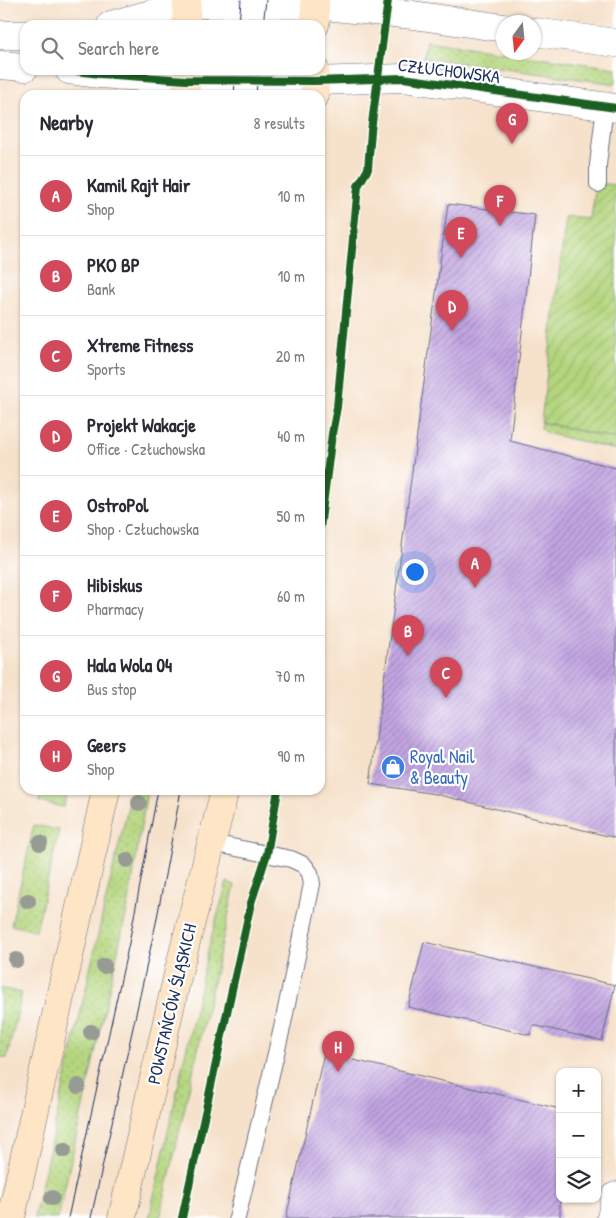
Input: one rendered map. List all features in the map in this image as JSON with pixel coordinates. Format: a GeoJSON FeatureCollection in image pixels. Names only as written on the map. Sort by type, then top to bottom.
{"type":"FeatureCollection","features":[{"type":"Feature","properties":{"kind":"main road"},"geometry":{"type":"LineString","coordinates":[[11,1218],[105,795]]}},
{"type":"Feature","properties":{"kind":"main road","name":"POWSTAŃCÓW ŚLĄSKICH"},"geometry":{"type":"LineString","coordinates":[[122,1218],[179,969],[224,795]]}},
{"type":"Feature","properties":{"kind":"street"},"geometry":{"type":"LineString","coordinates":[[136,20],[187,10],[315,10],[413,15],[496,27]]}},
{"type":"Feature","properties":{"kind":"street"},"geometry":{"type":"LineString","coordinates":[[541,33],[616,43]]}},
{"type":"Feature","properties":{"kind":"street"},"geometry":{"type":"LineString","coordinates":[[0,35],[20,35]]}},
{"type":"Feature","properties":{"kind":"street"},"geometry":{"type":"LineString","coordinates":[[0,65],[20,66]]}},
{"type":"Feature","properties":{"kind":"street","name":"CZŁUCHOWSKA"},"geometry":{"type":"LineString","coordinates":[[111,75],[186,82],[315,82],[402,78],[610,107]]}},
{"type":"Feature","properties":{"kind":"street"},"geometry":{"type":"LineString","coordinates":[[611,1218],[616,1196]]}},
{"type":"Feature","properties":{"kind":"lane"},"geometry":{"type":"LineString","coordinates":[[598,184],[598,165],[610,107]]}},
{"type":"Feature","properties":{"kind":"lane"},"geometry":{"type":"LineString","coordinates":[[212,843],[291,859],[304,865],[310,873],[312,884],[282,1028],[237,1218]]}},
{"type":"Feature","properties":{"kind":"green space"},"geometry":{"type":"Polygon","coordinates":[[[426,41],[496,51],[496,60],[541,60],[541,57],[616,68],[616,84],[423,58],[426,41]]]}},
{"type":"Feature","properties":{"kind":"green space"},"geometry":{"type":"Polygon","coordinates":[[[596,183],[616,185],[616,439],[541,422],[566,217],[591,220],[596,183]]]}},
{"type":"Feature","properties":{"kind":"green space"},"geometry":{"type":"Polygon","coordinates":[[[541,422],[616,439],[616,450],[546,433],[541,429],[541,422]]]}},
{"type":"Feature","properties":{"kind":"green space"},"geometry":{"type":"Polygon","coordinates":[[[40,795],[67,795],[64,807],[39,802],[40,795]]]}},
{"type":"Feature","properties":{"kind":"green space"},"geometry":{"type":"Polygon","coordinates":[[[131,795],[146,795],[129,901],[58,1218],[34,1218],[131,795]]]}},
{"type":"Feature","properties":{"kind":"green space"},"geometry":{"type":"Polygon","coordinates":[[[34,825],[59,830],[36,931],[11,925],[34,825]]]}},
{"type":"Feature","properties":{"kind":"green space"},"geometry":{"type":"Polygon","coordinates":[[[227,882],[235,885],[160,1218],[149,1218],[210,942],[227,882]]]}},
{"type":"Feature","properties":{"kind":"green space"},"geometry":{"type":"Polygon","coordinates":[[[0,988],[22,993],[7,1058],[0,1057],[0,988]]]}},
{"type":"Feature","properties":{"kind":"building"},"geometry":{"type":"Polygon","coordinates":[[[448,204],[535,215],[510,441],[616,468],[616,838],[435,794],[370,784],[448,204]]]}},
{"type":"Feature","properties":{"kind":"building"},"geometry":{"type":"Polygon","coordinates":[[[424,942],[615,985],[602,1041],[533,1025],[530,1035],[408,1007],[424,942]]]}},
{"type":"Feature","properties":{"kind":"building"},"geometry":{"type":"Polygon","coordinates":[[[324,1053],[556,1108],[556,1203],[560,1203],[560,1218],[286,1218],[324,1053]]]}},
{"type":"Feature","properties":{"kind":"tram line"},"geometry":{"type":"LineString","coordinates":[[239,20],[241,0]]}},
{"type":"Feature","properties":{"kind":"tram line"},"geometry":{"type":"LineString","coordinates":[[264,20],[266,0]]}},
{"type":"Feature","properties":{"kind":"tram line"},"geometry":{"type":"LineString","coordinates":[[234,90],[236,75]]}},
{"type":"Feature","properties":{"kind":"tram line"},"geometry":{"type":"LineString","coordinates":[[256,90],[258,75]]}},
{"type":"Feature","properties":{"kind":"tram line"},"geometry":{"type":"LineString","coordinates":[[68,1218],[129,943],[157,795]]}},
{"type":"Feature","properties":{"kind":"tram line"},"geometry":{"type":"LineString","coordinates":[[91,1218],[156,923],[180,795]]}},
{"type":"Feature","properties":{"kind":"cycle path"},"geometry":{"type":"LineString","coordinates":[[325,489],[337,407],[358,186],[368,169],[388,0]]}},
{"type":"Feature","properties":{"kind":"cycle path"},"geometry":{"type":"LineString","coordinates":[[114,75],[186,80],[315,81],[403,78],[616,108]]}},
{"type":"Feature","properties":{"kind":"cycle path"},"geometry":{"type":"LineString","coordinates":[[182,1218],[251,903],[267,854],[277,795]]}},
{"type":"Feature","properties":{"kind":"place","name":"Hala Wola 04"},"geometry":{"type":"Point","coordinates":[512,144]}},
{"type":"Feature","properties":{"kind":"place","name":"Hibiskus"},"geometry":{"type":"Point","coordinates":[500,226]}},
{"type":"Feature","properties":{"kind":"place","name":"OstroPol"},"geometry":{"type":"Point","coordinates":[461,258]}},
{"type":"Feature","properties":{"kind":"place","name":"Projekt Wakacje"},"geometry":{"type":"Point","coordinates":[452,331]}},
{"type":"Feature","properties":{"kind":"place","name":"Kamil Rajt Hair"},"geometry":{"type":"Point","coordinates":[475,588]}},
{"type":"Feature","properties":{"kind":"place","name":"PKO BP"},"geometry":{"type":"Point","coordinates":[408,656]}},
{"type":"Feature","properties":{"kind":"place","name":"Xtreme Fitness"},"geometry":{"type":"Point","coordinates":[446,698]}},
{"type":"Feature","properties":{"kind":"place","name":"Royal Nail & Beauty"},"geometry":{"type":"Point","coordinates":[393,767]}},
{"type":"Feature","properties":{"kind":"place","name":"Geers"},"geometry":{"type":"Point","coordinates":[338,1072]}}]}
